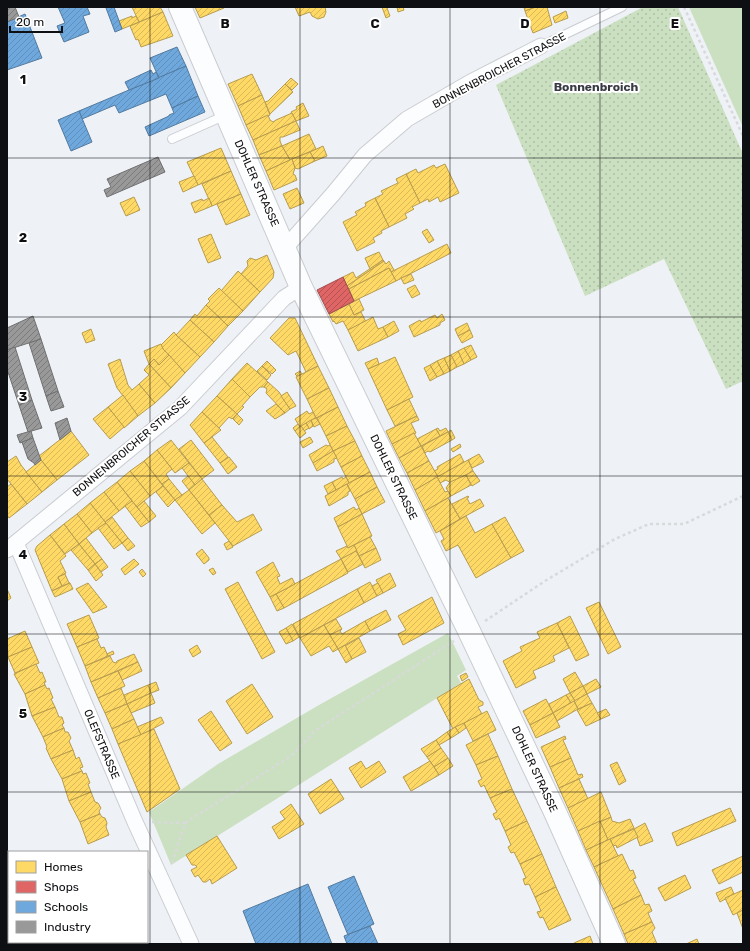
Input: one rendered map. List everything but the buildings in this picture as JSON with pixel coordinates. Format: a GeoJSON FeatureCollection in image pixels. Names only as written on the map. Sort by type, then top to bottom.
{"type":"FeatureCollection","features":[{"type":"Feature","properties":{"kind":"main road","name":"DOHLER STRASSE"},"geometry":{"type":"LineString","coordinates":[[180,7],[301,287],[469,631],[555,812],[614,944]]}},
{"type":"Feature","properties":{"kind":"street","name":"BONNENBROICHER STRASSE"},"geometry":{"type":"LineString","coordinates":[[285,248],[333,194],[365,154],[407,120],[469,83],[541,46]]}},
{"type":"Feature","properties":{"kind":"street","name":"BONNENBROICHER STRASSE"},"geometry":{"type":"LineString","coordinates":[[11,546],[180,408],[284,298],[301,287]]}},
{"type":"Feature","properties":{"kind":"street","name":"OLEFSTRASSE"},"geometry":{"type":"LineString","coordinates":[[11,546],[190,944]]}},
{"type":"Feature","properties":{"kind":"lane","name":"BONNENBROICHER STRASSE"},"geometry":{"type":"LineString","coordinates":[[541,46],[622,7]]}},
{"type":"Feature","properties":{"kind":"lane"},"geometry":{"type":"LineString","coordinates":[[172,139],[227,115]]}},
{"type":"Feature","properties":{"kind":"path"},"geometry":{"type":"LineString","coordinates":[[684,7],[743,136]]}},
{"type":"Feature","properties":{"kind":"path"},"geometry":{"type":"LineString","coordinates":[[135,822],[185,823],[291,756],[316,730],[546,580],[615,539],[649,524],[684,524],[743,496]]}},
{"type":"Feature","properties":{"kind":"path"},"geometry":{"type":"LineString","coordinates":[[165,887],[185,823]]}},
{"type":"Feature","properties":{"kind":"green space"},"geometry":{"type":"Polygon","coordinates":[[[643,7],[678,7],[743,154],[743,381],[726,389],[664,259],[585,296],[496,85],[643,7]]]}},
{"type":"Feature","properties":{"kind":"green space"},"geometry":{"type":"Polygon","coordinates":[[[689,7],[743,7],[743,127],[689,7]]]}},
{"type":"Feature","properties":{"kind":"green space"},"geometry":{"type":"Polygon","coordinates":[[[448,633],[466,670],[457,676],[461,683],[171,865],[149,812],[218,764],[319,705],[448,633]]]}},
{"type":"Feature","properties":{"kind":"district","name":"Bonnenbroich"},"geometry":{"type":"Point","coordinates":[596,87]}}]}
